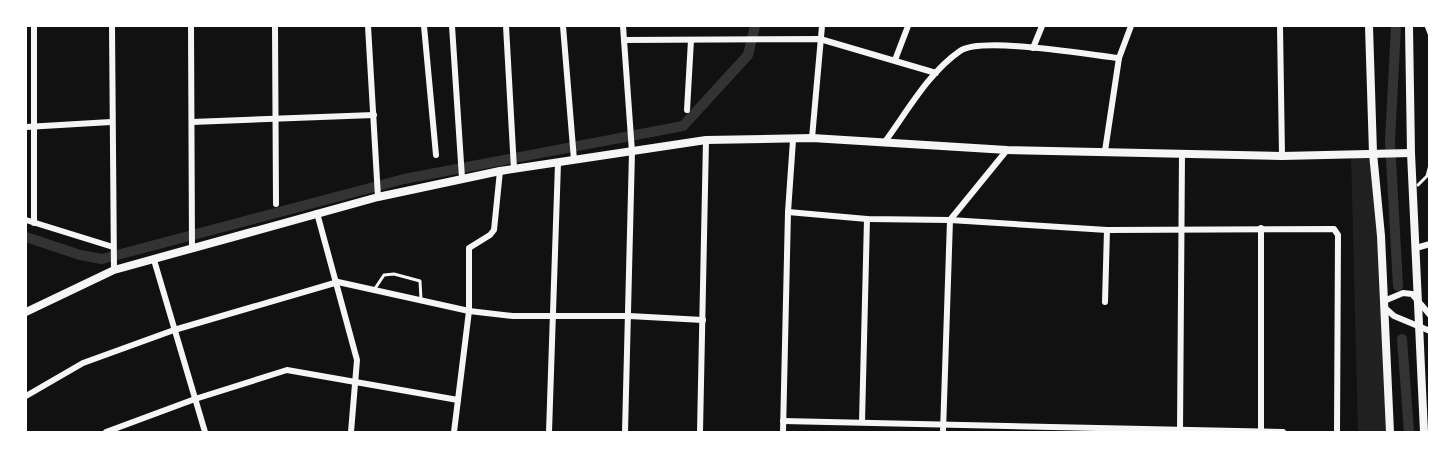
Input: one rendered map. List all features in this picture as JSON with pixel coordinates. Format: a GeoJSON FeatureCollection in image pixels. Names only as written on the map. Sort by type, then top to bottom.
{"type":"FeatureCollection","features":[{"type":"Feature","properties":{"kind":"street"},"geometry":{"type":"LineString","coordinates":[[34,26],[34,223]]}},
{"type":"Feature","properties":{"kind":"street"},"geometry":{"type":"LineString","coordinates":[[112,26],[114,266]]}},
{"type":"Feature","properties":{"kind":"street"},"geometry":{"type":"LineString","coordinates":[[191,26],[192,244]]}},
{"type":"Feature","properties":{"kind":"street"},"geometry":{"type":"LineString","coordinates":[[276,26],[276,204]]}},
{"type":"Feature","properties":{"kind":"street"},"geometry":{"type":"LineString","coordinates":[[368,26],[378,194]]}},
{"type":"Feature","properties":{"kind":"street"},"geometry":{"type":"LineString","coordinates":[[424,26],[436,155]]}},
{"type":"Feature","properties":{"kind":"street"},"geometry":{"type":"LineString","coordinates":[[452,26],[461,175]]}},
{"type":"Feature","properties":{"kind":"street"},"geometry":{"type":"LineString","coordinates":[[506,26],[514,166]]}},
{"type":"Feature","properties":{"kind":"street"},"geometry":{"type":"LineString","coordinates":[[563,26],[573,156]]}},
{"type":"Feature","properties":{"kind":"street"},"geometry":{"type":"LineString","coordinates":[[623,26],[631,148],[625,432]]}},
{"type":"Feature","properties":{"kind":"street"},"geometry":{"type":"LineString","coordinates":[[812,138],[822,26]]}},
{"type":"Feature","properties":{"kind":"street"},"geometry":{"type":"LineString","coordinates":[[895,60],[908,26]]}},
{"type":"Feature","properties":{"kind":"street"},"geometry":{"type":"LineString","coordinates":[[1033,48],[1042,26]]}},
{"type":"Feature","properties":{"kind":"street"},"geometry":{"type":"LineString","coordinates":[[1106,151],[1119,58],[1131,26]]}},
{"type":"Feature","properties":{"kind":"street"},"geometry":{"type":"LineString","coordinates":[[1280,26],[1282,156]]}},
{"type":"Feature","properties":{"kind":"street"},"geometry":{"type":"LineString","coordinates":[[1369,26],[1375,153],[1387,302],[1390,432]]}},
{"type":"Feature","properties":{"kind":"street"},"geometry":{"type":"LineString","coordinates":[[1409,26],[1406,153],[1420,303],[1425,330],[1424,432]]}},
{"type":"Feature","properties":{"kind":"street"},"geometry":{"type":"LineString","coordinates":[[624,40],[820,39],[936,73]]}},
{"type":"Feature","properties":{"kind":"street"},"geometry":{"type":"LineString","coordinates":[[687,110],[691,40]]}},
{"type":"Feature","properties":{"kind":"street"},"geometry":{"type":"LineString","coordinates":[[884,143],[936,73],[961,50],[977,45],[1033,48],[1119,58]]}},
{"type":"Feature","properties":{"kind":"street"},"geometry":{"type":"LineString","coordinates":[[192,122],[374,115]]}},
{"type":"Feature","properties":{"kind":"street"},"geometry":{"type":"LineString","coordinates":[[26,127],[111,122]]}},
{"type":"Feature","properties":{"kind":"street"},"geometry":{"type":"LineString","coordinates":[[26,312],[114,266],[154,260],[192,244],[317,213],[378,194],[461,175],[500,171],[514,166],[558,163],[573,156],[631,148],[706,140],[812,138],[1007,150],[1282,156],[1406,153]]}},
{"type":"Feature","properties":{"kind":"street"},"geometry":{"type":"LineString","coordinates":[[700,432],[706,140]]}},
{"type":"Feature","properties":{"kind":"street"},"geometry":{"type":"LineString","coordinates":[[783,432],[788,212],[793,140]]}},
{"type":"Feature","properties":{"kind":"street"},"geometry":{"type":"LineString","coordinates":[[943,432],[950,220],[1007,150]]}},
{"type":"Feature","properties":{"kind":"street"},"geometry":{"type":"LineString","coordinates":[[1180,431],[1182,154]]}},
{"type":"Feature","properties":{"kind":"street"},"geometry":{"type":"LineString","coordinates":[[549,432],[558,163]]}},
{"type":"Feature","properties":{"kind":"street"},"geometry":{"type":"LineString","coordinates":[[454,432],[469,311],[469,248],[494,230],[500,171]]}},
{"type":"Feature","properties":{"kind":"street"},"geometry":{"type":"LineString","coordinates":[[788,212],[867,219],[950,220],[1107,230],[1181,231],[1326,227],[1334,229],[1338,235],[1337,432]]}},
{"type":"Feature","properties":{"kind":"street"},"geometry":{"type":"LineString","coordinates":[[317,213],[338,282],[357,360],[357,382],[351,432]]}},
{"type":"Feature","properties":{"kind":"street"},"geometry":{"type":"LineString","coordinates":[[862,422],[867,219]]}},
{"type":"Feature","properties":{"kind":"street"},"geometry":{"type":"LineString","coordinates":[[26,220],[113,250]]}},
{"type":"Feature","properties":{"kind":"street"},"geometry":{"type":"LineString","coordinates":[[1261,228],[1261,432]]}},
{"type":"Feature","properties":{"kind":"street"},"geometry":{"type":"LineString","coordinates":[[1105,302],[1107,230]]}},
{"type":"Feature","properties":{"kind":"street"},"geometry":{"type":"LineString","coordinates":[[1416,248],[1430,244]]}},
{"type":"Feature","properties":{"kind":"street"},"geometry":{"type":"LineString","coordinates":[[154,260],[206,432]]}},
{"type":"Feature","properties":{"kind":"street"},"geometry":{"type":"LineString","coordinates":[[26,396],[83,363],[174,330],[338,282],[469,311],[513,316],[629,316],[703,320]]}},
{"type":"Feature","properties":{"kind":"street"},"geometry":{"type":"LineString","coordinates":[[1387,302],[1403,293],[1412,294],[1430,315]]}},
{"type":"Feature","properties":{"kind":"street"},"geometry":{"type":"LineString","coordinates":[[1387,302],[1394,316],[1425,330]]}},
{"type":"Feature","properties":{"kind":"street"},"geometry":{"type":"LineString","coordinates":[[106,432],[195,399],[287,370],[458,400]]}},
{"type":"Feature","properties":{"kind":"street"},"geometry":{"type":"LineString","coordinates":[[783,422],[1283,432]]}},
{"type":"Feature","properties":{"kind":"lane"},"geometry":{"type":"LineString","coordinates":[[1426,26],[1430,36]]}},
{"type":"Feature","properties":{"kind":"lane"},"geometry":{"type":"LineString","coordinates":[[1430,124],[1430,135]]}},
{"type":"Feature","properties":{"kind":"lane"},"geometry":{"type":"LineString","coordinates":[[1418,185],[1427,177],[1430,165]]}},
{"type":"Feature","properties":{"kind":"lane"},"geometry":{"type":"LineString","coordinates":[[374,290],[384,275],[394,274],[420,281],[422,299]]}},
{"type":"Feature","properties":{"kind":"shaded area"},"geometry":{"type":"Polygon","coordinates":[[[1373,153],[1391,432],[1358,432],[1351,154],[1373,153]]]}},
{"type":"Feature","properties":{"kind":"waterway"},"geometry":{"type":"LineString","coordinates":[[26,237],[80,255],[102,259],[404,179],[683,126],[748,55],[755,26]]}},
{"type":"Feature","properties":{"kind":"waterway"},"geometry":{"type":"LineString","coordinates":[[1396,26],[1390,141],[1398,286]]}},
{"type":"Feature","properties":{"kind":"waterway"},"geometry":{"type":"LineString","coordinates":[[1402,339],[1409,432]]}}]}
